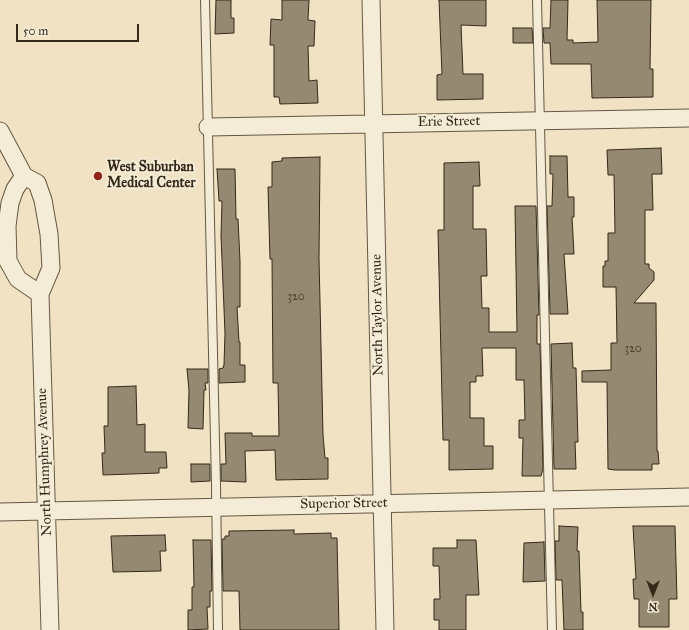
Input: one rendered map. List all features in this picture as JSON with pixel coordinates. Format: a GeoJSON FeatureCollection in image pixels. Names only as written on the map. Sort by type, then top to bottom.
{"type":"FeatureCollection","features":[{"type":"Feature","properties":{"kind":"street","name":"North Taylor Avenue"},"geometry":{"type":"LineString","coordinates":[[371,0],[385,630]]}},
{"type":"Feature","properties":{"kind":"street","name":"Erie Street"},"geometry":{"type":"LineString","coordinates":[[208,127],[689,118]]}},
{"type":"Feature","properties":{"kind":"street","name":"North Humphrey Avenue"},"geometry":{"type":"LineString","coordinates":[[0,131],[24,176],[37,183],[43,200],[49,234],[51,268],[40,294],[50,630]]}},
{"type":"Feature","properties":{"kind":"street"},"geometry":{"type":"LineString","coordinates":[[24,176],[15,189],[10,203],[7,226],[8,261],[18,279],[40,294]]}},
{"type":"Feature","properties":{"kind":"street","name":"Superior Street"},"geometry":{"type":"LineString","coordinates":[[0,512],[689,497]]}},
{"type":"Feature","properties":{"kind":"lane"},"geometry":{"type":"LineString","coordinates":[[205,0],[217,507],[218,630]]}},
{"type":"Feature","properties":{"kind":"lane"},"geometry":{"type":"LineString","coordinates":[[537,0],[552,630]]}},
{"type":"Feature","properties":{"kind":"building"},"geometry":{"type":"Polygon","coordinates":[[[216,0],[231,0],[231,18],[234,18],[234,33],[215,34],[216,0]]]}},
{"type":"Feature","properties":{"kind":"building"},"geometry":{"type":"Polygon","coordinates":[[[282,0],[309,0],[308,20],[315,21],[314,46],[308,46],[309,81],[317,80],[318,103],[280,104],[279,97],[274,97],[274,45],[270,45],[271,19],[282,20],[282,0]]]}},
{"type":"Feature","properties":{"kind":"building"},"geometry":{"type":"Polygon","coordinates":[[[439,0],[486,0],[486,26],[461,25],[463,74],[483,74],[483,99],[437,100],[437,75],[442,74],[439,0]]]}},
{"type":"Feature","properties":{"kind":"building"},"geometry":{"type":"Polygon","coordinates":[[[551,0],[568,0],[567,40],[573,40],[573,43],[598,42],[597,0],[651,0],[650,69],[653,69],[653,97],[592,98],[591,64],[551,64],[550,43],[544,43],[543,28],[550,28],[551,0]]]}},
{"type":"Feature","properties":{"kind":"building"},"geometry":{"type":"Polygon","coordinates":[[[513,28],[532,28],[533,43],[513,43],[513,28]]]}},
{"type":"Feature","properties":{"kind":"building"},"geometry":{"type":"Polygon","coordinates":[[[661,148],[662,174],[652,174],[653,210],[645,210],[645,264],[649,264],[649,268],[654,272],[654,280],[634,303],[656,303],[657,451],[659,464],[652,464],[652,470],[608,469],[607,382],[582,382],[582,371],[611,370],[611,343],[617,343],[616,287],[603,287],[603,266],[605,266],[605,261],[608,261],[608,233],[615,233],[614,175],[608,175],[607,150],[661,148]]]}},
{"type":"Feature","properties":{"kind":"building"},"geometry":{"type":"Polygon","coordinates":[[[550,156],[567,156],[568,197],[574,197],[574,217],[572,217],[574,254],[564,254],[568,314],[550,314],[547,206],[552,206],[553,174],[550,174],[550,156]]]}},
{"type":"Feature","properties":{"kind":"building"},"geometry":{"type":"Polygon","coordinates":[[[320,157],[319,258],[323,435],[325,458],[328,458],[328,479],[276,480],[275,450],[245,451],[246,482],[221,481],[221,464],[226,464],[225,433],[252,433],[252,436],[279,436],[278,383],[273,383],[272,259],[270,259],[268,187],[272,187],[272,162],[282,161],[282,158],[320,157]]]}},
{"type":"Feature","properties":{"kind":"building"},"geometry":{"type":"Polygon","coordinates":[[[479,162],[480,186],[473,186],[473,229],[486,229],[487,276],[481,276],[482,308],[489,308],[489,332],[517,332],[515,206],[536,206],[539,315],[537,315],[537,344],[540,344],[543,469],[541,476],[522,476],[523,438],[519,438],[519,420],[525,420],[524,380],[516,380],[516,348],[482,348],[483,376],[476,376],[476,382],[470,382],[470,418],[484,418],[484,446],[493,446],[493,469],[449,470],[449,440],[443,440],[438,230],[444,230],[444,163],[479,162]]]}},
{"type":"Feature","properties":{"kind":"building"},"geometry":{"type":"Polygon","coordinates":[[[217,169],[235,169],[236,219],[238,219],[240,261],[240,307],[237,307],[240,365],[245,365],[245,382],[219,383],[219,369],[223,368],[224,365],[225,333],[221,236],[222,201],[219,201],[217,169]]]}},
{"type":"Feature","properties":{"kind":"building"},"geometry":{"type":"Polygon","coordinates":[[[572,343],[573,368],[576,368],[578,442],[575,442],[576,469],[554,469],[551,344],[572,343]]]}},
{"type":"Feature","properties":{"kind":"building"},"geometry":{"type":"Polygon","coordinates":[[[187,369],[208,369],[208,383],[205,383],[206,390],[204,390],[203,429],[188,428],[189,390],[187,369]]]}},
{"type":"Feature","properties":{"kind":"building"},"geometry":{"type":"Polygon","coordinates":[[[136,386],[137,425],[145,424],[145,452],[166,452],[167,468],[159,468],[159,473],[103,475],[102,453],[105,453],[104,426],[108,426],[108,387],[136,386]]]}},
{"type":"Feature","properties":{"kind":"building"},"geometry":{"type":"Polygon","coordinates":[[[191,464],[210,464],[210,481],[191,482],[191,464]]]}},
{"type":"Feature","properties":{"kind":"building"},"geometry":{"type":"Polygon","coordinates":[[[559,526],[578,527],[577,551],[579,551],[583,630],[564,630],[562,580],[556,580],[555,541],[559,541],[559,526]]]}},
{"type":"Feature","properties":{"kind":"building"},"geometry":{"type":"Polygon","coordinates":[[[633,526],[675,526],[677,599],[669,599],[669,627],[639,627],[639,599],[634,599],[633,579],[636,579],[633,526]]]}},
{"type":"Feature","properties":{"kind":"building"},"geometry":{"type":"Polygon","coordinates":[[[294,530],[294,534],[331,533],[331,538],[337,538],[339,630],[240,630],[239,591],[223,591],[222,539],[225,539],[225,536],[229,536],[229,531],[294,530]]]}},
{"type":"Feature","properties":{"kind":"building"},"geometry":{"type":"Polygon","coordinates":[[[165,535],[166,551],[160,551],[161,571],[113,572],[111,536],[165,535]]]}},
{"type":"Feature","properties":{"kind":"building"},"geometry":{"type":"Polygon","coordinates":[[[193,540],[211,540],[212,591],[210,591],[210,607],[207,607],[208,629],[188,630],[188,610],[192,610],[192,587],[194,587],[193,540]]]}},
{"type":"Feature","properties":{"kind":"building"},"geometry":{"type":"Polygon","coordinates":[[[457,540],[476,540],[479,595],[466,595],[466,630],[439,630],[439,620],[434,620],[434,599],[440,599],[439,566],[433,566],[433,548],[457,548],[457,540]]]}},
{"type":"Feature","properties":{"kind":"building"},"geometry":{"type":"Polygon","coordinates":[[[544,542],[545,581],[523,582],[524,543],[544,542]]]}},
{"type":"Feature","properties":{"kind":"place","name":"West Suburban Medical Center"},"geometry":{"type":"Point","coordinates":[98,176]}}]}
